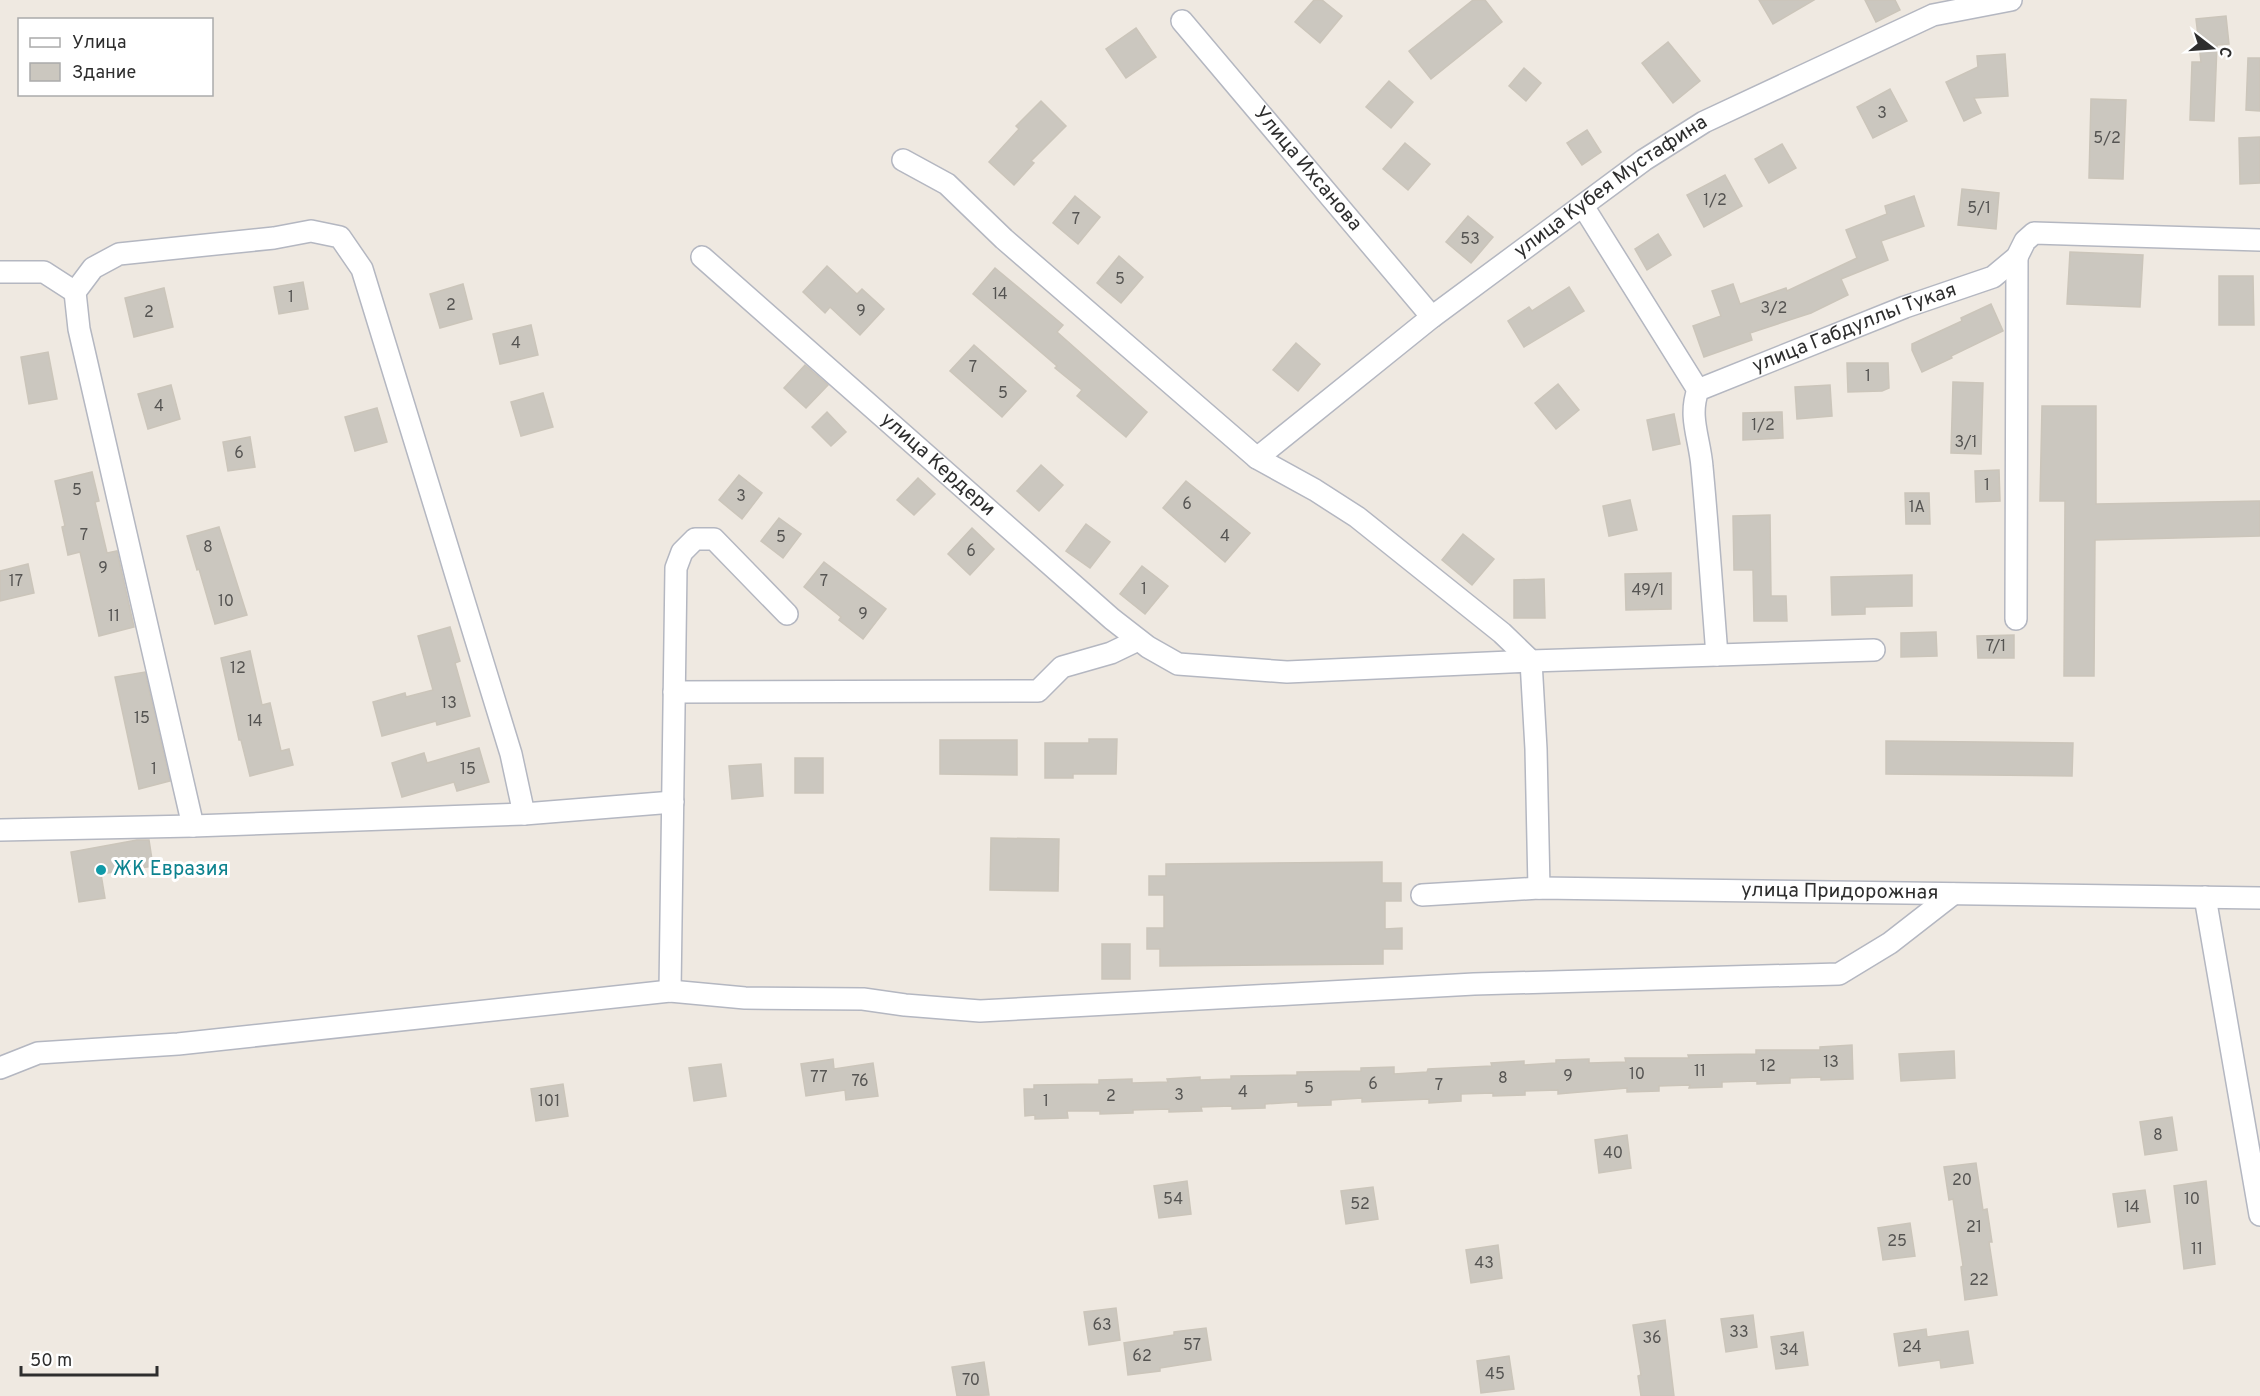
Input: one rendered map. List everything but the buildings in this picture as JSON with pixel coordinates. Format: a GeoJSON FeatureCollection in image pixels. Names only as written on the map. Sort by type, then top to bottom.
{"type":"FeatureCollection","features":[{"type":"Feature","properties":{"kind":"street","name":"улица Кубея Мустафина"},"geometry":{"type":"LineString","coordinates":[[1257,458],[1432,317],[1644,160],[1704,122],[1933,15],[2011,0]]}},
{"type":"Feature","properties":{"kind":"street","name":"Улица Ихсанова"},"geometry":{"type":"LineString","coordinates":[[1182,21],[1432,317]]}},
{"type":"Feature","properties":{"kind":"street"},"geometry":{"type":"LineString","coordinates":[[903,160],[947,184],[1004,239],[1257,458],[1315,490],[1357,517],[1502,633],[1531,661],[1536,749],[1539,888]]}},
{"type":"Feature","properties":{"kind":"street"},"geometry":{"type":"LineString","coordinates":[[1583,206],[1698,390],[1694,403],[1693,421],[1702,463],[1717,655]]}},
{"type":"Feature","properties":{"kind":"street"},"geometry":{"type":"LineString","coordinates":[[193,826],[79,329],[75,292],[93,268],[119,254],[274,238],[311,231],[340,237],[362,269],[511,754],[524,814]]}},
{"type":"Feature","properties":{"kind":"street","name":"улица Габдуллы Тукая"},"geometry":{"type":"LineString","coordinates":[[1698,390],[1905,307],[1994,277],[2017,256],[2025,241],[2034,233],[2260,240]]}},
{"type":"Feature","properties":{"kind":"street"},"geometry":{"type":"LineString","coordinates":[[2016,619],[2017,256]]}},
{"type":"Feature","properties":{"kind":"street","name":"улица Кердери"},"geometry":{"type":"LineString","coordinates":[[702,257],[1112,619],[1138,640],[1178,664],[1287,672],[1531,661]]}},
{"type":"Feature","properties":{"kind":"street"},"geometry":{"type":"LineString","coordinates":[[0,272],[44,272],[75,292]]}},
{"type":"Feature","properties":{"kind":"street"},"geometry":{"type":"LineString","coordinates":[[670,991],[676,568],[682,552],[695,539],[714,539],[787,614]]}},
{"type":"Feature","properties":{"kind":"street"},"geometry":{"type":"LineString","coordinates":[[674,692],[1038,691],[1062,667],[1111,653],[1138,640]]}},
{"type":"Feature","properties":{"kind":"street"},"geometry":{"type":"LineString","coordinates":[[1531,661],[1874,650]]}},
{"type":"Feature","properties":{"kind":"street"},"geometry":{"type":"LineString","coordinates":[[0,831],[524,814],[672,802]]}},
{"type":"Feature","properties":{"kind":"street","name":"улица Придорожная"},"geometry":{"type":"LineString","coordinates":[[1422,896],[1539,888],[2260,898]]}},
{"type":"Feature","properties":{"kind":"street"},"geometry":{"type":"LineString","coordinates":[[0,1068],[38,1053],[178,1044],[670,991],[745,998],[863,999],[980,1011],[1474,984],[1839,974],[1890,943],[1953,894]]}},
{"type":"Feature","properties":{"kind":"street"},"geometry":{"type":"LineString","coordinates":[[2205,897],[2260,1215]]}},
{"type":"Feature","properties":{"kind":"place","name":"ЖК Евразия"},"geometry":{"type":"Point","coordinates":[101,870]}}]}
